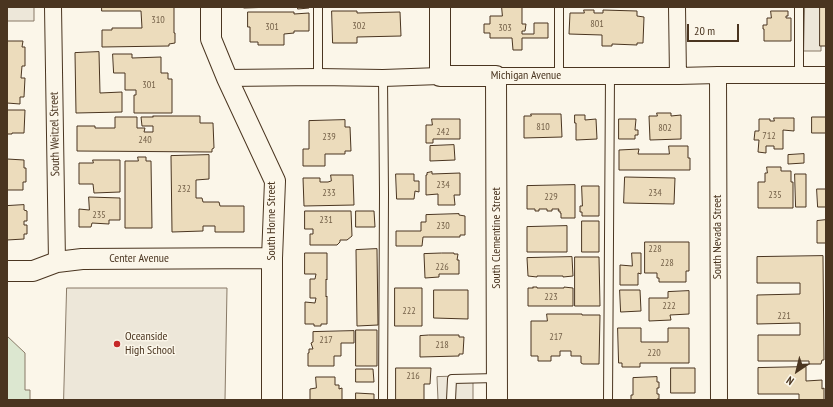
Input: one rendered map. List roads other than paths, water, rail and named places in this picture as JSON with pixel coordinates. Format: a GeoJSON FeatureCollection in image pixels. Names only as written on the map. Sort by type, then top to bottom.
{"type":"FeatureCollection","features":[{"type":"Feature","properties":{"kind":"street","name":"South Weitzel Street"},"geometry":{"type":"LineString","coordinates":[[53,7],[57,262]]}},
{"type":"Feature","properties":{"kind":"street","name":"South Horne Street"},"geometry":{"type":"LineString","coordinates":[[211,7],[211,39],[227,78],[275,181],[272,258],[272,400]]}},
{"type":"Feature","properties":{"kind":"street"},"geometry":{"type":"LineString","coordinates":[[440,7],[440,76]]}},
{"type":"Feature","properties":{"kind":"street"},"geometry":{"type":"LineString","coordinates":[[677,7],[678,76]]}},
{"type":"Feature","properties":{"kind":"street","name":"Michigan Avenue"},"geometry":{"type":"LineString","coordinates":[[227,78],[678,76],[718,74],[826,75]]}},
{"type":"Feature","properties":{"kind":"street","name":"South Nevada Street"},"geometry":{"type":"LineString","coordinates":[[718,74],[718,400]]}},
{"type":"Feature","properties":{"kind":"street","name":"South Clementine Street"},"geometry":{"type":"LineString","coordinates":[[496,76],[497,400]]}},
{"type":"Feature","properties":{"kind":"street","name":"Center Avenue"},"geometry":{"type":"LineString","coordinates":[[7,271],[33,271],[57,262],[82,259],[272,258]]}},
{"type":"Feature","properties":{"kind":"lane"},"geometry":{"type":"LineString","coordinates":[[318,7],[318,77]]}},
{"type":"Feature","properties":{"kind":"lane"},"geometry":{"type":"LineString","coordinates":[[559,7],[559,76]]}},
{"type":"Feature","properties":{"kind":"lane"},"geometry":{"type":"LineString","coordinates":[[799,7],[799,75]]}},
{"type":"Feature","properties":{"kind":"lane"},"geometry":{"type":"LineString","coordinates":[[608,400],[610,76]]}},
{"type":"Feature","properties":{"kind":"lane"},"geometry":{"type":"LineString","coordinates":[[383,78],[383,400]]}},
{"type":"Feature","properties":{"kind":"lane"},"geometry":{"type":"LineString","coordinates":[[451,400],[452,380],[497,378]]}},
{"type":"Feature","properties":{"kind":"place","name":"Oceanside High School"},"geometry":{"type":"Point","coordinates":[117,344]}}]}
